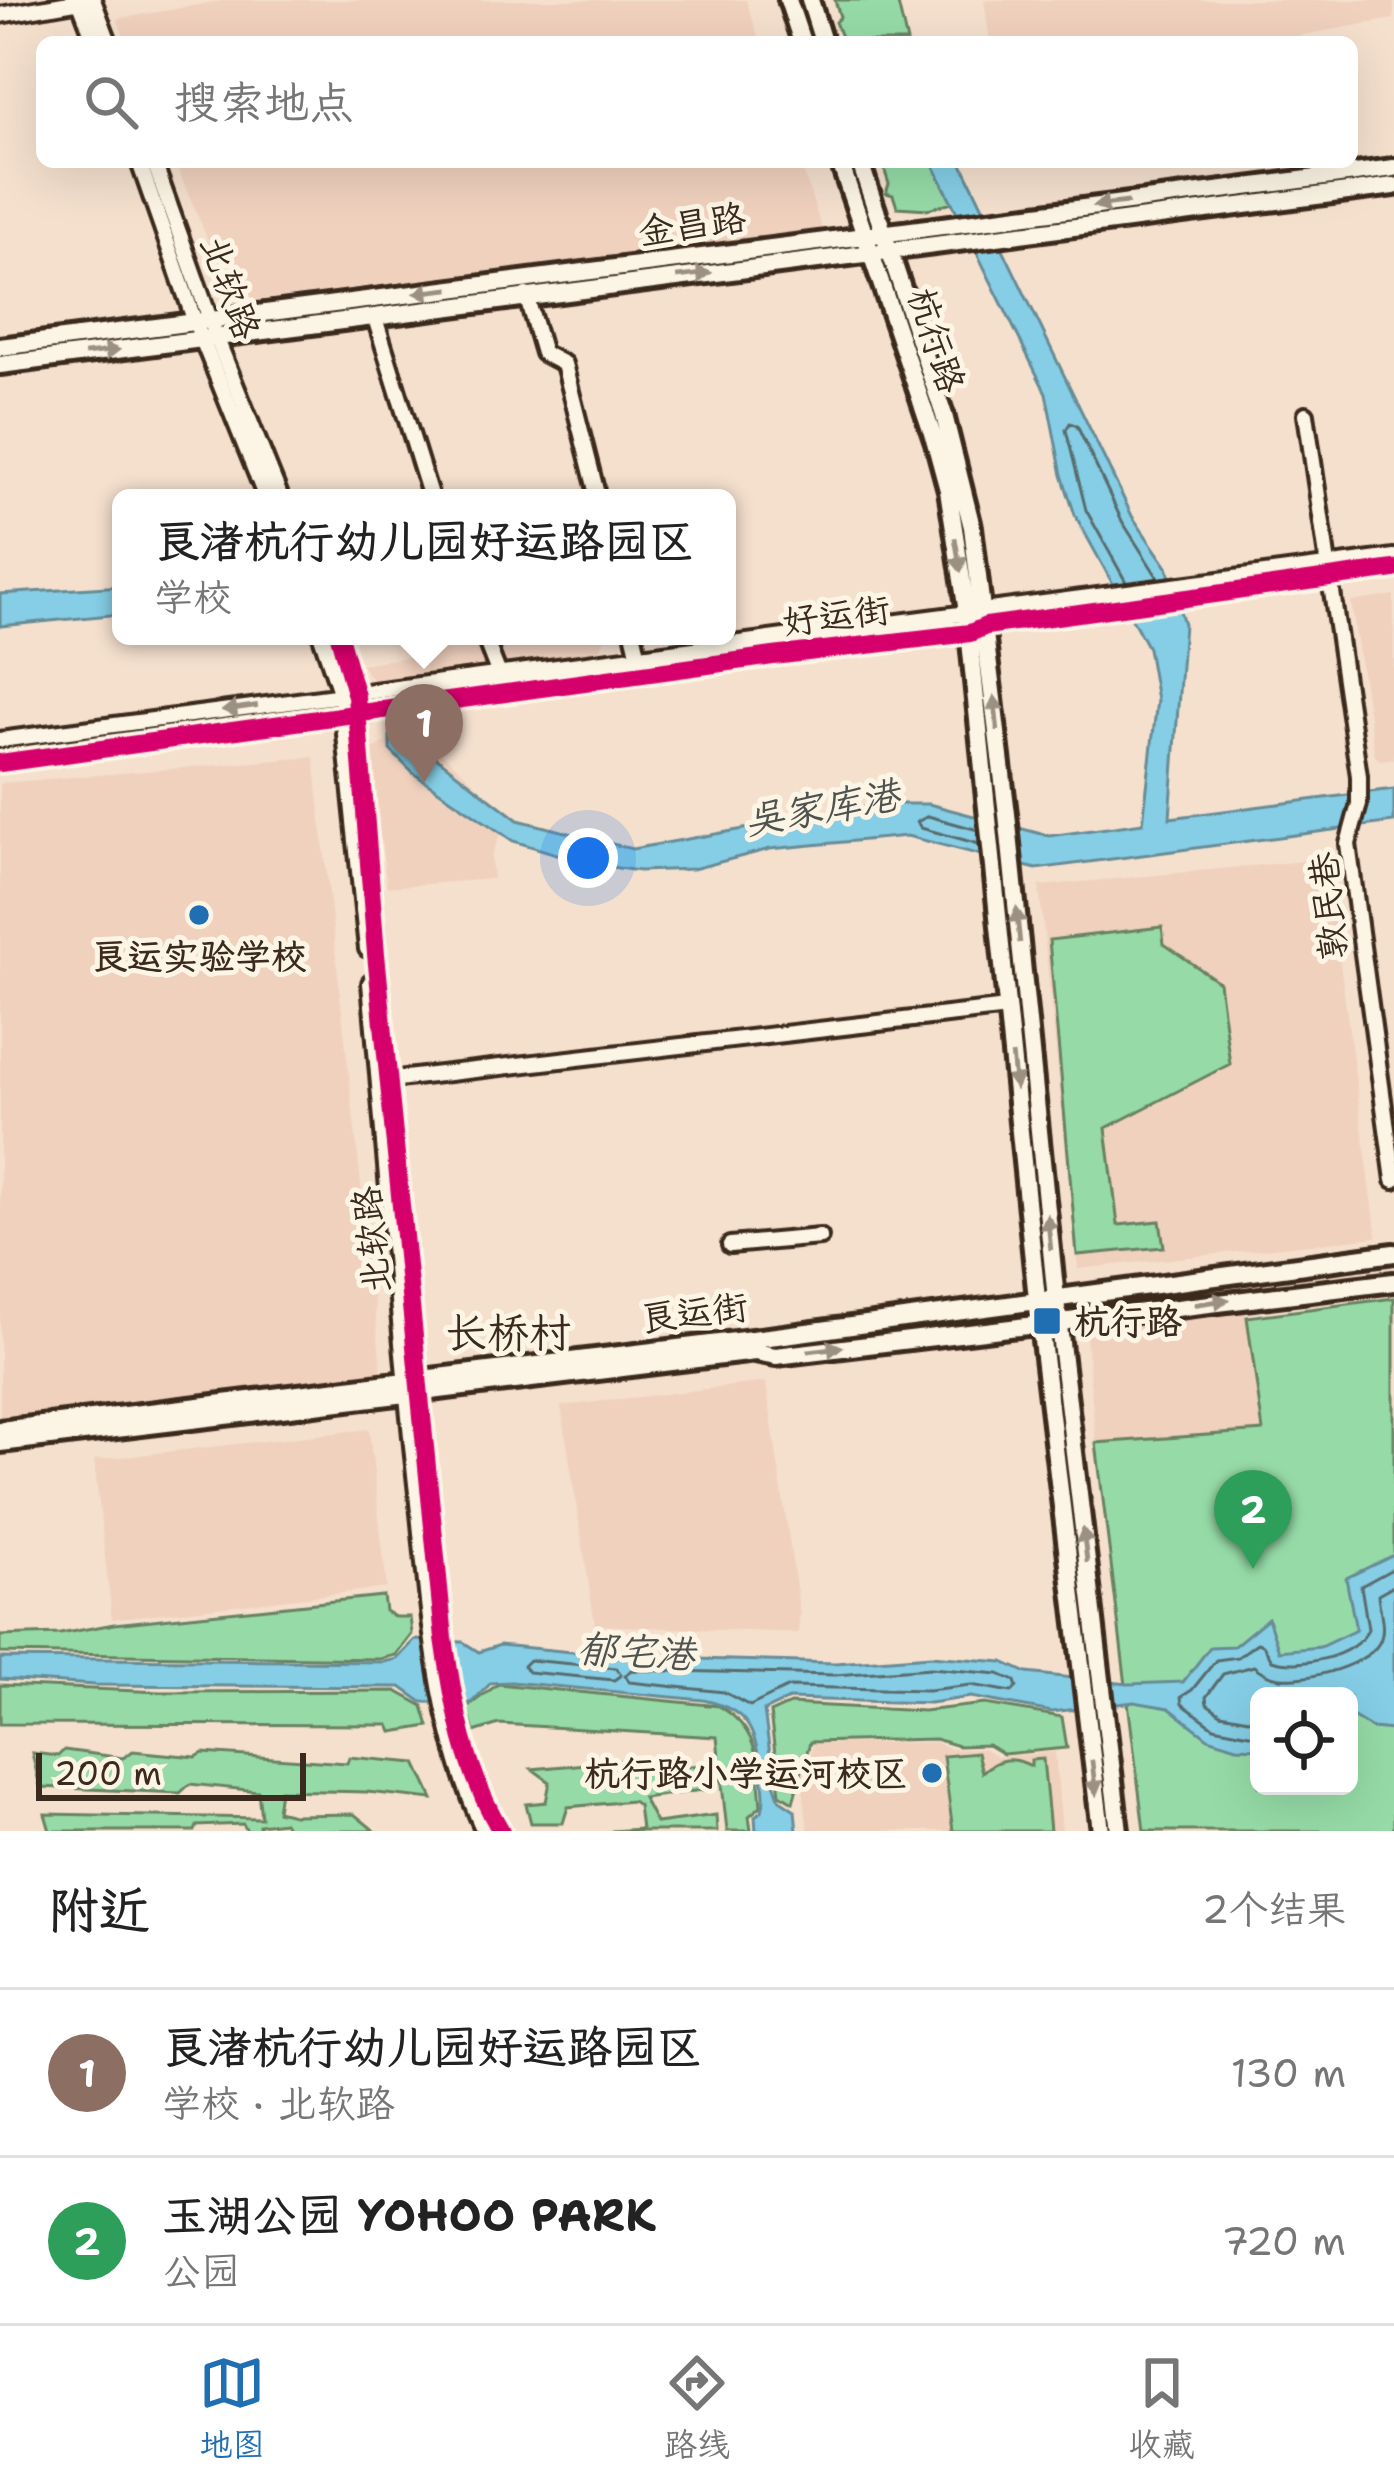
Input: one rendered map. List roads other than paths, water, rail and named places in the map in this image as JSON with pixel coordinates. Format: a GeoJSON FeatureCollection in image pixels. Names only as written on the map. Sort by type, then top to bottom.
{"type":"FeatureCollection","features":[{"type":"Feature","properties":{"kind":"main road"},"geometry":{"type":"LineString","coordinates":[[788,0],[800,36]]}},
{"type":"Feature","properties":{"kind":"main road"},"geometry":{"type":"LineString","coordinates":[[810,0],[821,36]]}},
{"type":"Feature","properties":{"kind":"main road","name":"杭行路"},"geometry":{"type":"LineString","coordinates":[[843,168],[883,253],[948,490],[977,621],[1007,814],[1049,1320],[1097,1725],[1101,1831]]}},
{"type":"Feature","properties":{"kind":"main road","name":"杭行路"},"geometry":{"type":"LineString","coordinates":[[861,168],[872,233]]}},
{"type":"Feature","properties":{"kind":"main road","name":"金昌路"},"geometry":{"type":"LineString","coordinates":[[0,365],[207,330],[872,233],[1394,168]]}},
{"type":"Feature","properties":{"kind":"main road","name":"金昌路"},"geometry":{"type":"LineString","coordinates":[[0,347],[376,318],[1394,186]]}},
{"type":"Feature","properties":{"kind":"main road","name":"杭行路"},"geometry":{"type":"LineString","coordinates":[[977,621],[992,872],[1047,1299]]}},
{"type":"Feature","properties":{"kind":"main road","name":"良运街"},"geometry":{"type":"LineString","coordinates":[[0,1443],[1394,1253]]}},
{"type":"Feature","properties":{"kind":"main road","name":"良运街"},"geometry":{"type":"LineString","coordinates":[[0,1430],[755,1352],[776,1356],[1394,1282]]}},
{"type":"Feature","properties":{"kind":"main road","name":"杭行路"},"geometry":{"type":"LineString","coordinates":[[1097,1725],[1119,1831]]}},
{"type":"Feature","properties":{"kind":"street"},"geometry":{"type":"LineString","coordinates":[[0,15],[85,0]]}},
{"type":"Feature","properties":{"kind":"street"},"geometry":{"type":"LineString","coordinates":[[85,0],[94,36]]}},
{"type":"Feature","properties":{"kind":"street"},"geometry":{"type":"LineString","coordinates":[[85,0],[106,36]]}},
{"type":"Feature","properties":{"kind":"street","name":"北软路"},"geometry":{"type":"LineString","coordinates":[[141,168],[277,489]]}},
{"type":"Feature","properties":{"kind":"street","name":"北软路"},"geometry":{"type":"LineString","coordinates":[[156,168],[263,489]]}},
{"type":"Feature","properties":{"kind":"street"},"geometry":{"type":"LineString","coordinates":[[526,295],[543,353],[564,364],[596,489]]}},
{"type":"Feature","properties":{"kind":"street"},"geometry":{"type":"LineString","coordinates":[[376,318],[428,489]]}},
{"type":"Feature","properties":{"kind":"street","name":"敦民巷"},"geometry":{"type":"LineString","coordinates":[[1306,414],[1360,794],[1348,844],[1394,1180]]}},
{"type":"Feature","properties":{"kind":"street","name":"好运街"},"geometry":{"type":"LineString","coordinates":[[0,740],[639,657],[977,621],[1330,572],[1394,557]]}},
{"type":"Feature","properties":{"kind":"street","name":"好运街"},"geometry":{"type":"LineString","coordinates":[[1330,572],[1394,569]]}},
{"type":"Feature","properties":{"kind":"street","name":"好运街"},"geometry":{"type":"LineString","coordinates":[[0,764],[772,656],[977,621]]}},
{"type":"Feature","properties":{"kind":"street","name":"北软路"},"geometry":{"type":"LineString","coordinates":[[325,645],[349,695]]}},
{"type":"Feature","properties":{"kind":"street","name":"北软路"},"geometry":{"type":"LineString","coordinates":[[340,645],[349,695],[389,1080],[412,1387]]}},
{"type":"Feature","properties":{"kind":"street"},"geometry":{"type":"LineString","coordinates":[[488,645],[500,676]]}},
{"type":"Feature","properties":{"kind":"street"},"geometry":{"type":"LineString","coordinates":[[636,645],[639,657]]}},
{"type":"Feature","properties":{"kind":"street","name":"北软路"},"geometry":{"type":"LineString","coordinates":[[351,715],[438,1638],[466,1792],[484,1831]]}},
{"type":"Feature","properties":{"kind":"street"},"geometry":{"type":"LineString","coordinates":[[389,1080],[1007,1008]]}},
{"type":"Feature","properties":{"kind":"street"},"geometry":{"type":"LineString","coordinates":[[730,1245],[820,1237]]}},
{"type":"Feature","properties":{"kind":"street","name":"北软路"},"geometry":{"type":"LineString","coordinates":[[447,1705],[501,1831]]}},
{"type":"Feature","properties":{"kind":"water"},"geometry":{"type":"Polygon","coordinates":[[[935,168],[964,168],[1132,516],[1167,567],[1184,624],[1170,818],[1394,789],[1394,822],[1036,869],[907,836],[770,849],[693,869],[639,871],[590,864],[513,841],[413,773],[390,750],[390,736],[406,734],[518,820],[632,849],[882,804],[929,804],[1049,836],[1143,823],[1157,700],[1148,648],[1075,515],[1046,393],[935,168]]]}},
{"type":"Feature","properties":{"kind":"water"},"geometry":{"type":"Polygon","coordinates":[[[112,587],[112,615],[0,626],[0,594],[112,587]]]}},
{"type":"Feature","properties":{"kind":"water"},"geometry":{"type":"Polygon","coordinates":[[[1394,1555],[1394,1730],[1372,1728],[1358,1719],[1358,1687],[1250,1687],[1250,1748],[1208,1738],[1169,1708],[1134,1702],[1052,1712],[971,1697],[930,1703],[789,1699],[764,1711],[774,1783],[780,1800],[795,1810],[797,1831],[756,1831],[755,1816],[762,1811],[764,1796],[752,1733],[730,1709],[703,1700],[511,1682],[491,1683],[471,1703],[422,1702],[401,1687],[95,1685],[0,1679],[0,1658],[384,1662],[397,1659],[415,1640],[463,1642],[479,1652],[500,1645],[624,1657],[835,1663],[931,1656],[1003,1662],[1027,1673],[1128,1684],[1183,1682],[1210,1647],[1234,1646],[1268,1618],[1279,1651],[1320,1647],[1356,1630],[1346,1578],[1394,1555]]]}},
{"type":"Feature","properties":{"kind":"place","name":"良渚杭行幼儿园好运路园区"},"geometry":{"type":"Point","coordinates":[424,783]}},
{"type":"Feature","properties":{"kind":"place","name":"良运实验学校"},"geometry":{"type":"Point","coordinates":[199,915]}},
{"type":"Feature","properties":{"kind":"place","name":"杭行路"},"geometry":{"type":"Point","coordinates":[1047,1321]}},
{"type":"Feature","properties":{"kind":"place","name":"玉湖公园 YOHOO PARK"},"geometry":{"type":"Point","coordinates":[1253,1569]}},
{"type":"Feature","properties":{"kind":"place","name":"杭行路小学运河校区"},"geometry":{"type":"Point","coordinates":[932,1773]}},
{"type":"Feature","properties":{"kind":"district","name":"长桥村"},"geometry":{"type":"Point","coordinates":[508,1332]}},
{"type":"Feature","properties":{"kind":"water label","name":"吴家库港"},"geometry":{"type":"Point","coordinates":[822,807]}},
{"type":"Feature","properties":{"kind":"water label","name":"郁宅港"},"geometry":{"type":"Point","coordinates":[636,1651]}}]}
